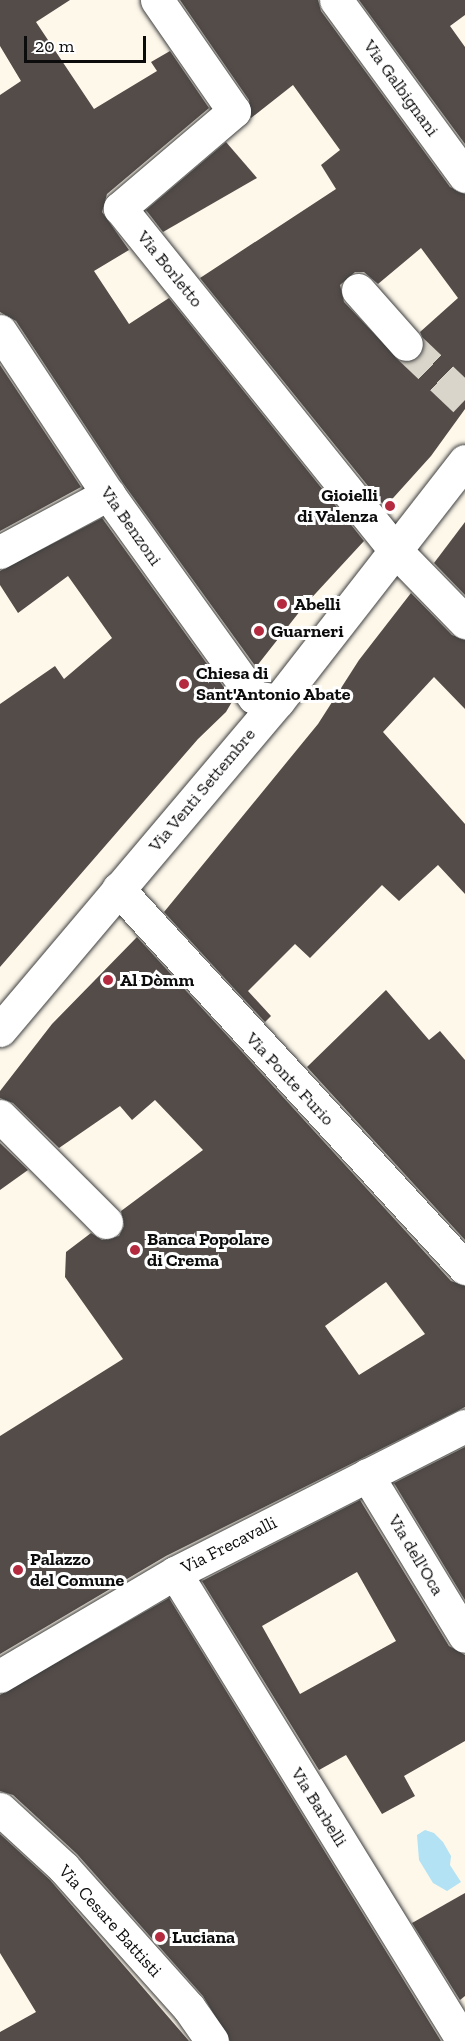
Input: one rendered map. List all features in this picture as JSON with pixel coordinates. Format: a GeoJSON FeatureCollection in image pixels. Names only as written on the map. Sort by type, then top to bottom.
{"type":"FeatureCollection","features":[{"type":"Feature","properties":{"kind":"street","name":"Via Borletto"},"geometry":{"type":"LineString","coordinates":[[157,0],[234,111],[120,208],[397,552]]}},
{"type":"Feature","properties":{"kind":"street","name":"Via Galbignani"},"geometry":{"type":"LineString","coordinates":[[336,0],[465,176]]}},
{"type":"Feature","properties":{"kind":"street"},"geometry":{"type":"LineString","coordinates":[[358,290],[406,344]]}},
{"type":"Feature","properties":{"kind":"street","name":"Via Benzoni"},"geometry":{"type":"LineString","coordinates":[[0,331],[108,494],[254,697],[278,701]]}},
{"type":"Feature","properties":{"kind":"street","name":"Via Venti Settembre"},"geometry":{"type":"LineString","coordinates":[[0,1030],[278,701],[397,552],[465,461]]}},
{"type":"Feature","properties":{"kind":"street"},"geometry":{"type":"LineString","coordinates":[[0,552],[108,494]]}},
{"type":"Feature","properties":{"kind":"street"},"geometry":{"type":"LineString","coordinates":[[397,552],[465,622]]}},
{"type":"Feature","properties":{"kind":"street","name":"Via Ponte Furio"},"geometry":{"type":"LineString","coordinates":[[118,889],[465,1268]]}},
{"type":"Feature","properties":{"kind":"street"},"geometry":{"type":"LineString","coordinates":[[0,1116],[106,1222]]}},
{"type":"Feature","properties":{"kind":"street","name":"Via Frecavalli"},"geometry":{"type":"LineString","coordinates":[[0,1676],[175,1573],[465,1426]]}},
{"type":"Feature","properties":{"kind":"street","name":"Via dell'Oca"},"geometry":{"type":"LineString","coordinates":[[367,1475],[465,1636]]}},
{"type":"Feature","properties":{"kind":"street","name":"Via Barbelli"},"geometry":{"type":"LineString","coordinates":[[175,1573],[463,2041]]}},
{"type":"Feature","properties":{"kind":"street","name":"Via Cesare Battisti"},"geometry":{"type":"LineString","coordinates":[[0,1809],[63,1867],[189,2008],[212,2041]]}},
{"type":"Feature","properties":{"kind":"water"},"geometry":{"type":"Polygon","coordinates":[[[425,1830],[434,1833],[443,1842],[451,1856],[450,1865],[461,1882],[447,1891],[433,1883],[419,1860],[417,1835],[425,1830]]]}},
{"type":"Feature","properties":{"kind":"building"},"geometry":{"type":"Polygon","coordinates":[[[0,0],[70,0],[36,22],[94,109],[157,71],[151,62],[170,51],[209,108],[107,194],[102,212],[129,250],[94,271],[129,324],[169,298],[364,541],[304,606],[256,667],[123,483],[16,321],[0,312],[0,95],[21,81],[0,46],[0,0]]]}},
{"type":"Feature","properties":{"kind":"building"},"geometry":{"type":"Polygon","coordinates":[[[180,0],[318,0],[321,11],[450,187],[465,194],[465,409],[431,456],[385,507],[200,278],[336,189],[321,165],[340,150],[293,85],[251,118],[249,100],[180,0]],[[421,248],[378,284],[364,272],[355,272],[340,285],[344,302],[401,362],[419,358],[424,341],[420,332],[458,298],[421,248]]]}},
{"type":"Feature","properties":{"kind":"building"},"geometry":{"type":"Polygon","coordinates":[[[359,0],[465,0],[465,15],[450,26],[465,47],[465,144],[359,0]]]}},
{"type":"Feature","properties":{"kind":"building"},"geometry":{"type":"Polygon","coordinates":[[[226,142],[257,178],[163,232],[146,210],[226,142]]]}},
{"type":"Feature","properties":{"kind":"building"},"geometry":{"type":"Polygon","coordinates":[[[0,365],[81,487],[0,531],[0,365]]]}},
{"type":"Feature","properties":{"kind":"building"},"geometry":{"type":"Polygon","coordinates":[[[102,518],[233,700],[226,712],[198,739],[0,967],[0,704],[55,666],[64,679],[112,638],[68,576],[18,613],[0,585],[0,571],[102,518]]]}},
{"type":"Feature","properties":{"kind":"building"},"geometry":{"type":"Polygon","coordinates":[[[465,522],[465,595],[434,563],[465,522]]]}},
{"type":"Feature","properties":{"kind":"building"},"geometry":{"type":"Polygon","coordinates":[[[411,593],[452,635],[465,640],[465,709],[434,677],[383,732],[465,824],[465,894],[438,865],[399,901],[382,885],[310,958],[295,944],[248,991],[271,1016],[265,1022],[164,912],[318,724],[359,660],[411,593]]]}},
{"type":"Feature","properties":{"kind":"building"},"geometry":{"type":"Polygon","coordinates":[[[137,937],[451,1281],[465,1286],[465,1407],[166,1556],[0,1654],[0,1436],[123,1359],[65,1277],[66,1252],[91,1233],[102,1240],[119,1236],[124,1226],[121,1211],[203,1150],[155,1100],[132,1120],[120,1106],[59,1148],[13,1103],[0,1098],[0,1091],[52,1024],[137,937]],[[386,1282],[325,1326],[359,1375],[425,1334],[386,1282]]]}},
{"type":"Feature","properties":{"kind":"building"},"geometry":{"type":"Polygon","coordinates":[[[386,990],[429,1040],[440,1031],[465,1060],[465,1240],[307,1067],[386,990]]]}},
{"type":"Feature","properties":{"kind":"building"},"geometry":{"type":"Polygon","coordinates":[[[0,1143],[28,1170],[0,1190],[0,1143]]]}},
{"type":"Feature","properties":{"kind":"building"},"geometry":{"type":"Polygon","coordinates":[[[465,1447],[465,1600],[394,1483],[465,1447]]]}},
{"type":"Feature","properties":{"kind":"building"},"geometry":{"type":"Polygon","coordinates":[[[360,1500],[449,1646],[465,1655],[465,1741],[404,1776],[415,1796],[382,1814],[346,1755],[319,1770],[202,1581],[360,1500]],[[357,1572],[262,1626],[300,1694],[396,1641],[357,1572]]]}},
{"type":"Feature","properties":{"kind":"building"},"geometry":{"type":"Polygon","coordinates":[[[169,1598],[441,2041],[230,2041],[203,1996],[77,1854],[13,1795],[0,1791],[0,1695],[169,1598]]]}},
{"type":"Feature","properties":{"kind":"building"},"geometry":{"type":"Polygon","coordinates":[[[0,1834],[50,1880],[189,2041],[0,2041],[0,2032],[36,2012],[0,1953],[0,1834]]]}},
{"type":"Feature","properties":{"kind":"building"},"geometry":{"type":"Polygon","coordinates":[[[465,1893],[465,1996],[460,2000],[412,1923],[465,1893]]]}},
{"type":"Feature","properties":{"kind":"tunnel"},"geometry":{"type":"LineString","coordinates":[[406,344],[465,400]]}},
{"type":"Feature","properties":{"kind":"place","name":"Gioielli di Valenza"},"geometry":{"type":"Point","coordinates":[390,506]}},
{"type":"Feature","properties":{"kind":"place","name":"Abelli"},"geometry":{"type":"Point","coordinates":[282,604]}},
{"type":"Feature","properties":{"kind":"place","name":"Guarneri"},"geometry":{"type":"Point","coordinates":[259,631]}},
{"type":"Feature","properties":{"kind":"place","name":"Chiesa di Sant'Antonio Abate"},"geometry":{"type":"Point","coordinates":[184,684]}},
{"type":"Feature","properties":{"kind":"place","name":"Al Dòmm"},"geometry":{"type":"Point","coordinates":[108,980]}},
{"type":"Feature","properties":{"kind":"place","name":"Banca Popolare di Crema"},"geometry":{"type":"Point","coordinates":[135,1250]}},
{"type":"Feature","properties":{"kind":"place","name":"Palazzo del Comune"},"geometry":{"type":"Point","coordinates":[18,1570]}},
{"type":"Feature","properties":{"kind":"place","name":"Luciana"},"geometry":{"type":"Point","coordinates":[160,1937]}}]}
